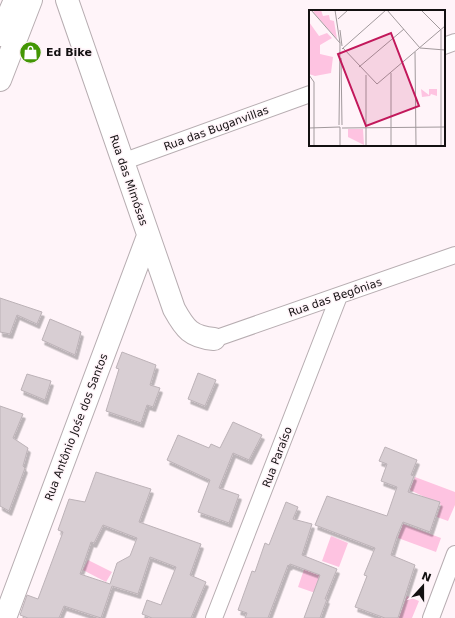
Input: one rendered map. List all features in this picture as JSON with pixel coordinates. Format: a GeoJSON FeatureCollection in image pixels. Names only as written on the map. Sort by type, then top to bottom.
{"type":"FeatureCollection","features":[{"type":"Feature","properties":{"kind":"street"},"geometry":{"type":"LineString","coordinates":[[0,35],[15,0]]}},
{"type":"Feature","properties":{"kind":"street"},"geometry":{"type":"LineString","coordinates":[[0,80],[31,0]]}},
{"type":"Feature","properties":{"kind":"street","name":"Rua das Mimósas"},"geometry":{"type":"LineString","coordinates":[[67,0],[174,309],[181,322],[194,335],[202,338],[214,339]]}},
{"type":"Feature","properties":{"kind":"street"},"geometry":{"type":"LineString","coordinates":[[445,46],[455,42]]}},
{"type":"Feature","properties":{"kind":"street","name":"Rua das Buganvillas"},"geometry":{"type":"LineString","coordinates":[[122,162],[309,94]]}},
{"type":"Feature","properties":{"kind":"street","name":"Rua Antônio Jośe dos Santos"},"geometry":{"type":"LineString","coordinates":[[4,618],[148,236]]}},
{"type":"Feature","properties":{"kind":"street","name":"Rua das Begônias"},"geometry":{"type":"LineString","coordinates":[[214,339],[455,254]]}},
{"type":"Feature","properties":{"kind":"street","name":"Rua Paraíso"},"geometry":{"type":"LineString","coordinates":[[214,618],[339,296]]}},
{"type":"Feature","properties":{"kind":"street"},"geometry":{"type":"LineString","coordinates":[[431,618],[455,554]]}},
{"type":"Feature","properties":{"kind":"shaded area"},"geometry":{"type":"Polygon","coordinates":[[[415,477],[455,492],[455,505],[448,521],[437,517],[441,505],[410,490],[415,477]]]}},
{"type":"Feature","properties":{"kind":"shaded area"},"geometry":{"type":"Polygon","coordinates":[[[403,524],[441,538],[436,552],[398,538],[403,524]]]}},
{"type":"Feature","properties":{"kind":"shaded area"},"geometry":{"type":"Polygon","coordinates":[[[331,536],[348,543],[339,567],[322,561],[331,536]]]}},
{"type":"Feature","properties":{"kind":"shaded area"},"geometry":{"type":"Polygon","coordinates":[[[308,558],[312,559],[308,571],[327,578],[321,595],[298,587],[308,558]]]}},
{"type":"Feature","properties":{"kind":"shaded area"},"geometry":{"type":"Polygon","coordinates":[[[88,560],[112,572],[106,582],[83,570],[88,560]]]}},
{"type":"Feature","properties":{"kind":"shaded area"},"geometry":{"type":"Polygon","coordinates":[[[407,596],[419,601],[412,618],[399,618],[407,596]]]}},
{"type":"Feature","properties":{"kind":"building"},"geometry":{"type":"Polygon","coordinates":[[[0,298],[42,312],[37,324],[17,315],[10,334],[0,332],[0,298]]]}},
{"type":"Feature","properties":{"kind":"building"},"geometry":{"type":"Polygon","coordinates":[[[50,319],[81,332],[75,355],[42,340],[50,319]]]}},
{"type":"Feature","properties":{"kind":"building"},"geometry":{"type":"Polygon","coordinates":[[[122,352],[156,365],[150,385],[160,388],[153,407],[147,405],[141,423],[106,411],[119,369],[116,368],[122,352]]]}},
{"type":"Feature","properties":{"kind":"building"},"geometry":{"type":"Polygon","coordinates":[[[198,373],[216,380],[205,406],[188,399],[198,373]]]}},
{"type":"Feature","properties":{"kind":"building"},"geometry":{"type":"Polygon","coordinates":[[[27,374],[51,381],[45,400],[21,390],[27,374]]]}},
{"type":"Feature","properties":{"kind":"building"},"geometry":{"type":"Polygon","coordinates":[[[0,406],[23,414],[13,438],[28,448],[23,466],[25,468],[9,511],[0,506],[0,406]]]}},
{"type":"Feature","properties":{"kind":"building"},"geometry":{"type":"Polygon","coordinates":[[[233,422],[262,435],[249,460],[233,453],[219,488],[239,495],[229,523],[198,512],[210,480],[167,460],[178,435],[209,448],[211,444],[220,448],[233,422]]]}},
{"type":"Feature","properties":{"kind":"building"},"geometry":{"type":"Polygon","coordinates":[[[385,447],[417,460],[411,475],[414,476],[408,492],[440,502],[430,532],[403,522],[397,536],[391,555],[415,565],[398,618],[385,618],[355,607],[367,576],[364,575],[375,548],[315,525],[327,496],[387,516],[397,487],[381,481],[387,464],[379,461],[385,447]]]}},
{"type":"Feature","properties":{"kind":"building"},"geometry":{"type":"Polygon","coordinates":[[[96,472],[151,489],[139,522],[201,544],[190,575],[206,582],[191,618],[152,618],[142,614],[147,600],[161,605],[176,567],[150,557],[138,594],[112,586],[101,618],[64,606],[59,618],[28,618],[20,615],[27,595],[38,599],[63,532],[58,530],[69,499],[85,502],[96,472]],[[103,525],[94,543],[91,542],[80,574],[110,584],[117,563],[130,556],[137,538],[103,525]]]}},
{"type":"Feature","properties":{"kind":"building"},"geometry":{"type":"Polygon","coordinates":[[[286,502],[298,507],[293,519],[312,524],[302,555],[337,569],[325,599],[327,599],[320,618],[304,618],[320,575],[290,564],[289,566],[288,565],[268,618],[245,618],[247,613],[238,610],[252,571],[255,572],[265,543],[269,545],[286,502]]]}},
{"type":"Feature","properties":{"kind":"place","name":"Ed Bike"},"geometry":{"type":"Point","coordinates":[30,52]}}]}
